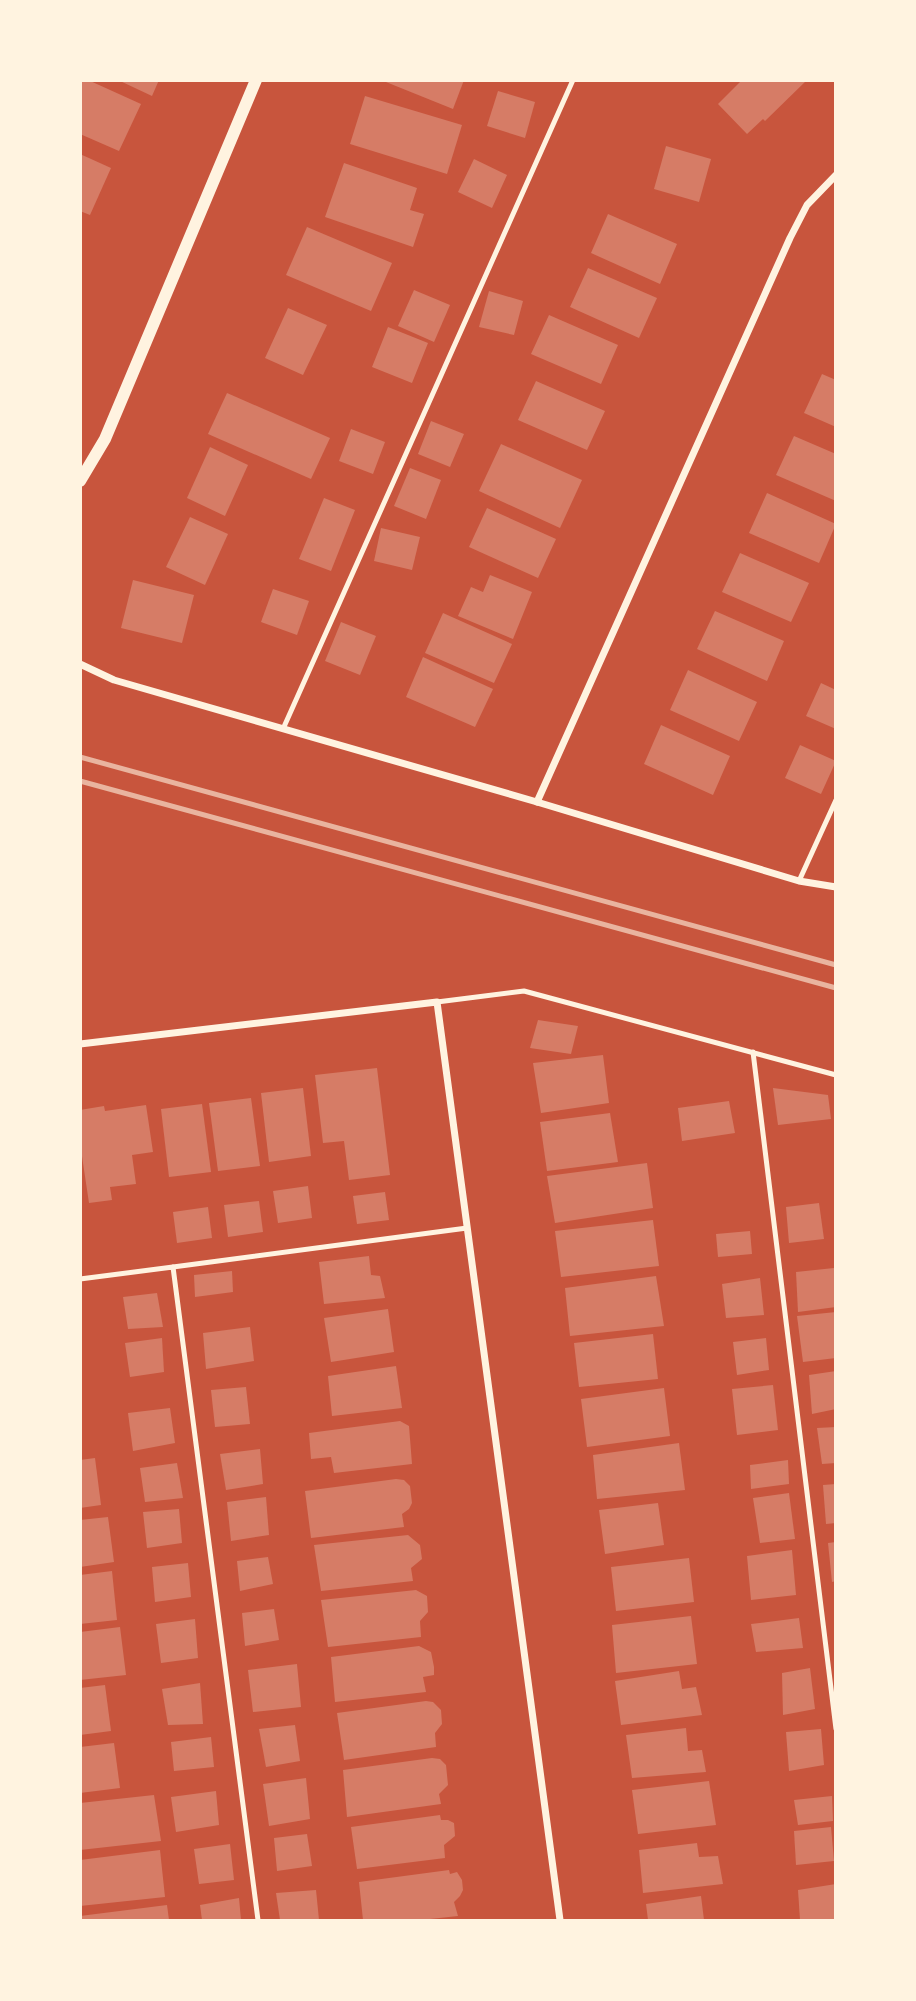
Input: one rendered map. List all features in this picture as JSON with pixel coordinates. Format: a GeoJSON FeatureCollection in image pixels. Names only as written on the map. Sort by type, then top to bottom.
{"type":"FeatureCollection","features":[{"type":"Feature","properties":{"kind":"street"},"geometry":{"type":"LineString","coordinates":[[80,481],[105,439],[256,80]]}},
{"type":"Feature","properties":{"kind":"street"},"geometry":{"type":"LineString","coordinates":[[537,802],[790,238],[807,205],[835,175]]}},
{"type":"Feature","properties":{"kind":"street"},"geometry":{"type":"LineString","coordinates":[[80,664],[114,681],[537,802],[799,881],[835,887]]}},
{"type":"Feature","properties":{"kind":"street"},"geometry":{"type":"LineString","coordinates":[[80,1044],[437,1002],[560,1920]]}},
{"type":"Feature","properties":{"kind":"lane"},"geometry":{"type":"LineString","coordinates":[[283,729],[573,80]]}},
{"type":"Feature","properties":{"kind":"lane"},"geometry":{"type":"LineString","coordinates":[[799,881],[835,800]]}},
{"type":"Feature","properties":{"kind":"lane"},"geometry":{"type":"LineString","coordinates":[[437,1002],[524,991],[835,1075]]}},
{"type":"Feature","properties":{"kind":"lane"},"geometry":{"type":"LineString","coordinates":[[753,1052],[835,1730]]}},
{"type":"Feature","properties":{"kind":"lane"},"geometry":{"type":"LineString","coordinates":[[80,1279],[467,1228]]}},
{"type":"Feature","properties":{"kind":"lane"},"geometry":{"type":"LineString","coordinates":[[173,1267],[258,1920]]}},
{"type":"Feature","properties":{"kind":"building"},"geometry":{"type":"Polygon","coordinates":[[[80,80],[88,80],[141,104],[119,151],[80,134],[80,80]]]}},
{"type":"Feature","properties":{"kind":"building"},"geometry":{"type":"Polygon","coordinates":[[[118,80],[159,80],[152,96],[118,80]]]}},
{"type":"Feature","properties":{"kind":"building"},"geometry":{"type":"Polygon","coordinates":[[[381,80],[464,80],[453,109],[381,80]]]}},
{"type":"Feature","properties":{"kind":"building"},"geometry":{"type":"Polygon","coordinates":[[[742,80],[807,80],[765,121],[763,119],[747,134],[718,104],[742,80]]]}},
{"type":"Feature","properties":{"kind":"building"},"geometry":{"type":"Polygon","coordinates":[[[498,91],[535,102],[525,138],[487,126],[498,91]]]}},
{"type":"Feature","properties":{"kind":"building"},"geometry":{"type":"Polygon","coordinates":[[[365,96],[462,125],[447,174],[350,144],[365,96]]]}},
{"type":"Feature","properties":{"kind":"building"},"geometry":{"type":"Polygon","coordinates":[[[666,146],[711,159],[699,202],[654,189],[666,146]]]}},
{"type":"Feature","properties":{"kind":"building"},"geometry":{"type":"Polygon","coordinates":[[[80,154],[111,168],[90,215],[80,211],[80,154]]]}},
{"type":"Feature","properties":{"kind":"building"},"geometry":{"type":"Polygon","coordinates":[[[474,159],[507,175],[492,208],[458,192],[474,159]]]}},
{"type":"Feature","properties":{"kind":"building"},"geometry":{"type":"Polygon","coordinates":[[[344,163],[417,188],[410,210],[424,214],[413,247],[325,217],[344,163]]]}},
{"type":"Feature","properties":{"kind":"building"},"geometry":{"type":"Polygon","coordinates":[[[608,214],[677,244],[660,284],[591,253],[608,214]]]}},
{"type":"Feature","properties":{"kind":"building"},"geometry":{"type":"Polygon","coordinates":[[[307,227],[392,263],[371,311],[286,275],[307,227]]]}},
{"type":"Feature","properties":{"kind":"building"},"geometry":{"type":"Polygon","coordinates":[[[588,268],[657,298],[639,338],[570,307],[588,268]]]}},
{"type":"Feature","properties":{"kind":"building"},"geometry":{"type":"Polygon","coordinates":[[[414,290],[450,305],[434,342],[398,326],[414,290]]]}},
{"type":"Feature","properties":{"kind":"building"},"geometry":{"type":"Polygon","coordinates":[[[489,291],[523,301],[514,335],[479,327],[489,291]]]}},
{"type":"Feature","properties":{"kind":"building"},"geometry":{"type":"Polygon","coordinates":[[[288,308],[327,325],[303,375],[265,358],[288,308]]]}},
{"type":"Feature","properties":{"kind":"building"},"geometry":{"type":"Polygon","coordinates":[[[549,315],[618,345],[601,384],[531,354],[549,315]]]}},
{"type":"Feature","properties":{"kind":"building"},"geometry":{"type":"Polygon","coordinates":[[[388,327],[428,343],[412,383],[372,367],[388,327]]]}},
{"type":"Feature","properties":{"kind":"building"},"geometry":{"type":"Polygon","coordinates":[[[822,374],[836,380],[836,427],[804,413],[822,374]]]}},
{"type":"Feature","properties":{"kind":"building"},"geometry":{"type":"Polygon","coordinates":[[[536,381],[605,411],[587,450],[518,420],[536,381]]]}},
{"type":"Feature","properties":{"kind":"building"},"geometry":{"type":"Polygon","coordinates":[[[227,393],[330,438],[311,479],[208,434],[227,393]]]}},
{"type":"Feature","properties":{"kind":"building"},"geometry":{"type":"Polygon","coordinates":[[[431,421],[464,434],[450,467],[418,454],[431,421]]]}},
{"type":"Feature","properties":{"kind":"building"},"geometry":{"type":"Polygon","coordinates":[[[351,429],[385,442],[373,474],[339,461],[351,429]]]}},
{"type":"Feature","properties":{"kind":"building"},"geometry":{"type":"Polygon","coordinates":[[[794,436],[836,454],[836,501],[776,475],[794,436]]]}},
{"type":"Feature","properties":{"kind":"building"},"geometry":{"type":"Polygon","coordinates":[[[501,444],[582,480],[560,528],[479,491],[501,444]]]}},
{"type":"Feature","properties":{"kind":"building"},"geometry":{"type":"Polygon","coordinates":[[[210,447],[248,465],[225,516],[187,498],[210,447]]]}},
{"type":"Feature","properties":{"kind":"building"},"geometry":{"type":"Polygon","coordinates":[[[410,468],[441,480],[426,519],[394,506],[410,468]]]}},
{"type":"Feature","properties":{"kind":"building"},"geometry":{"type":"Polygon","coordinates":[[[767,493],[836,524],[819,563],[749,533],[767,493]]]}},
{"type":"Feature","properties":{"kind":"building"},"geometry":{"type":"Polygon","coordinates":[[[324,498],[355,510],[331,571],[299,559],[324,498]]]}},
{"type":"Feature","properties":{"kind":"building"},"geometry":{"type":"Polygon","coordinates":[[[487,508],[556,539],[538,578],[469,547],[487,508]]]}},
{"type":"Feature","properties":{"kind":"building"},"geometry":{"type":"Polygon","coordinates":[[[190,517],[228,534],[205,585],[166,567],[190,517]]]}},
{"type":"Feature","properties":{"kind":"building"},"geometry":{"type":"Polygon","coordinates":[[[381,528],[420,537],[412,570],[374,561],[381,528]]]}},
{"type":"Feature","properties":{"kind":"building"},"geometry":{"type":"Polygon","coordinates":[[[740,553],[809,583],[791,622],[722,592],[740,553]]]}},
{"type":"Feature","properties":{"kind":"building"},"geometry":{"type":"Polygon","coordinates":[[[490,575],[532,592],[513,639],[458,616],[471,587],[483,592],[490,575]]]}},
{"type":"Feature","properties":{"kind":"building"},"geometry":{"type":"Polygon","coordinates":[[[133,580],[194,595],[182,643],[121,628],[133,580]]]}},
{"type":"Feature","properties":{"kind":"building"},"geometry":{"type":"Polygon","coordinates":[[[273,589],[309,601],[297,635],[261,622],[273,589]]]}},
{"type":"Feature","properties":{"kind":"building"},"geometry":{"type":"Polygon","coordinates":[[[715,611],[784,641],[767,681],[697,649],[715,611]]]}},
{"type":"Feature","properties":{"kind":"building"},"geometry":{"type":"Polygon","coordinates":[[[443,613],[512,644],[494,683],[425,653],[443,613]]]}},
{"type":"Feature","properties":{"kind":"building"},"geometry":{"type":"Polygon","coordinates":[[[341,622],[376,636],[360,675],[325,661],[341,622]]]}},
{"type":"Feature","properties":{"kind":"building"},"geometry":{"type":"Polygon","coordinates":[[[423,657],[493,689],[475,727],[406,697],[423,657]]]}},
{"type":"Feature","properties":{"kind":"building"},"geometry":{"type":"Polygon","coordinates":[[[688,670],[757,702],[739,741],[670,710],[688,670]]]}},
{"type":"Feature","properties":{"kind":"building"},"geometry":{"type":"Polygon","coordinates":[[[821,683],[836,690],[836,729],[806,716],[821,683]]]}},
{"type":"Feature","properties":{"kind":"building"},"geometry":{"type":"Polygon","coordinates":[[[661,725],[730,756],[713,795],[644,764],[661,725]]]}},
{"type":"Feature","properties":{"kind":"building"},"geometry":{"type":"Polygon","coordinates":[[[800,745],[836,761],[821,794],[785,778],[800,745]]]}},
{"type":"Feature","properties":{"kind":"building"},"geometry":{"type":"Polygon","coordinates":[[[538,1020],[578,1026],[571,1054],[530,1048],[538,1020]]]}},
{"type":"Feature","properties":{"kind":"building"},"geometry":{"type":"Polygon","coordinates":[[[603,1055],[609,1103],[541,1113],[533,1063],[603,1055]]]}},
{"type":"Feature","properties":{"kind":"building"},"geometry":{"type":"Polygon","coordinates":[[[377,1068],[390,1175],[349,1180],[344,1141],[323,1143],[315,1075],[377,1068]]]}},
{"type":"Feature","properties":{"kind":"building"},"geometry":{"type":"Polygon","coordinates":[[[303,1088],[311,1156],[269,1162],[261,1093],[303,1088]]]}},
{"type":"Feature","properties":{"kind":"building"},"geometry":{"type":"Polygon","coordinates":[[[773,1088],[828,1095],[831,1119],[778,1125],[773,1088]]]}},
{"type":"Feature","properties":{"kind":"building"},"geometry":{"type":"Polygon","coordinates":[[[251,1098],[260,1166],[218,1171],[209,1103],[251,1098]]]}},
{"type":"Feature","properties":{"kind":"building"},"geometry":{"type":"Polygon","coordinates":[[[729,1101],[735,1133],[682,1141],[678,1108],[729,1101]]]}},
{"type":"Feature","properties":{"kind":"building"},"geometry":{"type":"Polygon","coordinates":[[[202,1104],[211,1172],[169,1177],[161,1109],[202,1104]]]}},
{"type":"Feature","properties":{"kind":"building"},"geometry":{"type":"Polygon","coordinates":[[[146,1105],[153,1152],[132,1155],[136,1184],[110,1187],[112,1200],[89,1203],[80,1143],[80,1110],[104,1106],[105,1111],[146,1105]]]}},
{"type":"Feature","properties":{"kind":"building"},"geometry":{"type":"Polygon","coordinates":[[[610,1113],[618,1162],[547,1171],[540,1122],[610,1113]]]}},
{"type":"Feature","properties":{"kind":"building"},"geometry":{"type":"Polygon","coordinates":[[[647,1163],[653,1208],[555,1223],[547,1176],[647,1163]]]}},
{"type":"Feature","properties":{"kind":"building"},"geometry":{"type":"Polygon","coordinates":[[[308,1186],[312,1218],[278,1223],[273,1191],[308,1186]]]}},
{"type":"Feature","properties":{"kind":"building"},"geometry":{"type":"Polygon","coordinates":[[[385,1192],[389,1220],[357,1224],[353,1196],[385,1192]]]}},
{"type":"Feature","properties":{"kind":"building"},"geometry":{"type":"Polygon","coordinates":[[[259,1201],[263,1232],[228,1237],[224,1205],[259,1201]]]}},
{"type":"Feature","properties":{"kind":"building"},"geometry":{"type":"Polygon","coordinates":[[[819,1203],[824,1239],[789,1243],[786,1207],[819,1203]]]}},
{"type":"Feature","properties":{"kind":"building"},"geometry":{"type":"Polygon","coordinates":[[[208,1207],[212,1238],[177,1243],[173,1212],[208,1207]]]}},
{"type":"Feature","properties":{"kind":"building"},"geometry":{"type":"Polygon","coordinates":[[[653,1220],[659,1266],[561,1277],[555,1231],[653,1220]]]}},
{"type":"Feature","properties":{"kind":"building"},"geometry":{"type":"Polygon","coordinates":[[[750,1231],[752,1254],[718,1257],[716,1234],[750,1231]]]}},
{"type":"Feature","properties":{"kind":"building"},"geometry":{"type":"Polygon","coordinates":[[[369,1256],[371,1275],[380,1276],[385,1298],[324,1304],[319,1262],[369,1256]]]}},
{"type":"Feature","properties":{"kind":"building"},"geometry":{"type":"Polygon","coordinates":[[[834,1268],[836,1307],[798,1312],[796,1272],[834,1268]]]}},
{"type":"Feature","properties":{"kind":"building"},"geometry":{"type":"Polygon","coordinates":[[[232,1271],[233,1292],[195,1297],[194,1275],[232,1271]]]}},
{"type":"Feature","properties":{"kind":"building"},"geometry":{"type":"Polygon","coordinates":[[[656,1276],[664,1326],[570,1336],[565,1288],[656,1276]]]}},
{"type":"Feature","properties":{"kind":"building"},"geometry":{"type":"Polygon","coordinates":[[[760,1278],[764,1315],[726,1318],[722,1284],[760,1278]]]}},
{"type":"Feature","properties":{"kind":"building"},"geometry":{"type":"Polygon","coordinates":[[[157,1293],[163,1327],[128,1329],[123,1297],[157,1293]]]}},
{"type":"Feature","properties":{"kind":"building"},"geometry":{"type":"Polygon","coordinates":[[[388,1309],[394,1352],[331,1362],[324,1318],[388,1309]]]}},
{"type":"Feature","properties":{"kind":"building"},"geometry":{"type":"Polygon","coordinates":[[[836,1312],[836,1358],[803,1362],[797,1316],[836,1312]]]}},
{"type":"Feature","properties":{"kind":"building"},"geometry":{"type":"Polygon","coordinates":[[[250,1327],[254,1361],[206,1369],[203,1333],[250,1327]]]}},
{"type":"Feature","properties":{"kind":"building"},"geometry":{"type":"Polygon","coordinates":[[[653,1334],[658,1379],[579,1387],[574,1343],[653,1334]]]}},
{"type":"Feature","properties":{"kind":"building"},"geometry":{"type":"Polygon","coordinates":[[[162,1338],[164,1372],[130,1377],[125,1343],[162,1338]]]}},
{"type":"Feature","properties":{"kind":"building"},"geometry":{"type":"Polygon","coordinates":[[[766,1338],[769,1370],[737,1375],[733,1342],[766,1338]]]}},
{"type":"Feature","properties":{"kind":"building"},"geometry":{"type":"Polygon","coordinates":[[[396,1366],[402,1408],[332,1416],[328,1376],[396,1366]]]}},
{"type":"Feature","properties":{"kind":"building"},"geometry":{"type":"Polygon","coordinates":[[[836,1371],[836,1409],[812,1414],[809,1375],[836,1371]]]}},
{"type":"Feature","properties":{"kind":"building"},"geometry":{"type":"Polygon","coordinates":[[[773,1385],[778,1430],[737,1435],[732,1389],[773,1385]]]}},
{"type":"Feature","properties":{"kind":"building"},"geometry":{"type":"Polygon","coordinates":[[[246,1387],[250,1424],[215,1427],[211,1390],[246,1387]]]}},
{"type":"Feature","properties":{"kind":"building"},"geometry":{"type":"Polygon","coordinates":[[[664,1388],[670,1436],[587,1447],[581,1399],[664,1388]]]}},
{"type":"Feature","properties":{"kind":"building"},"geometry":{"type":"Polygon","coordinates":[[[170,1408],[175,1443],[133,1451],[128,1413],[170,1408]]]}},
{"type":"Feature","properties":{"kind":"building"},"geometry":{"type":"Polygon","coordinates":[[[400,1421],[409,1426],[412,1464],[334,1473],[331,1457],[311,1459],[309,1433],[400,1421]]]}},
{"type":"Feature","properties":{"kind":"building"},"geometry":{"type":"Polygon","coordinates":[[[836,1427],[836,1463],[822,1464],[817,1428],[836,1427]]]}},
{"type":"Feature","properties":{"kind":"building"},"geometry":{"type":"Polygon","coordinates":[[[679,1443],[685,1490],[597,1499],[593,1455],[679,1443]]]}},
{"type":"Feature","properties":{"kind":"building"},"geometry":{"type":"Polygon","coordinates":[[[260,1449],[263,1484],[226,1490],[220,1454],[260,1449]]]}},
{"type":"Feature","properties":{"kind":"building"},"geometry":{"type":"Polygon","coordinates":[[[95,1458],[101,1505],[80,1508],[80,1460],[95,1458]]]}},
{"type":"Feature","properties":{"kind":"building"},"geometry":{"type":"Polygon","coordinates":[[[788,1460],[789,1484],[751,1489],[750,1465],[788,1460]]]}},
{"type":"Feature","properties":{"kind":"building"},"geometry":{"type":"Polygon","coordinates":[[[177,1463],[183,1498],[145,1502],[140,1468],[177,1463]]]}},
{"type":"Feature","properties":{"kind":"building"},"geometry":{"type":"Polygon","coordinates":[[[404,1480],[410,1486],[412,1503],[402,1514],[404,1527],[311,1538],[305,1491],[404,1480]]]}},
{"type":"Feature","properties":{"kind":"building"},"geometry":{"type":"Polygon","coordinates":[[[836,1484],[836,1523],[826,1524],[823,1485],[836,1484]]]}},
{"type":"Feature","properties":{"kind":"building"},"geometry":{"type":"Polygon","coordinates":[[[789,1493],[795,1539],[760,1543],[753,1498],[789,1493]]]}},
{"type":"Feature","properties":{"kind":"building"},"geometry":{"type":"Polygon","coordinates":[[[266,1497],[269,1535],[231,1541],[227,1502],[266,1497]]]}},
{"type":"Feature","properties":{"kind":"building"},"geometry":{"type":"Polygon","coordinates":[[[658,1503],[664,1545],[605,1554],[599,1510],[658,1503]]]}},
{"type":"Feature","properties":{"kind":"building"},"geometry":{"type":"Polygon","coordinates":[[[179,1509],[182,1543],[147,1548],[143,1512],[179,1509]]]}},
{"type":"Feature","properties":{"kind":"building"},"geometry":{"type":"Polygon","coordinates":[[[108,1517],[114,1562],[80,1567],[80,1520],[108,1517]]]}},
{"type":"Feature","properties":{"kind":"building"},"geometry":{"type":"Polygon","coordinates":[[[408,1535],[420,1545],[422,1559],[411,1568],[413,1581],[321,1591],[314,1545],[408,1535]]]}},
{"type":"Feature","properties":{"kind":"building"},"geometry":{"type":"Polygon","coordinates":[[[836,1542],[836,1581],[832,1582],[828,1543],[836,1542]]]}},
{"type":"Feature","properties":{"kind":"building"},"geometry":{"type":"Polygon","coordinates":[[[792,1550],[796,1595],[751,1600],[747,1556],[792,1550]]]}},
{"type":"Feature","properties":{"kind":"building"},"geometry":{"type":"Polygon","coordinates":[[[268,1557],[273,1584],[240,1591],[237,1561],[268,1557]]]}},
{"type":"Feature","properties":{"kind":"building"},"geometry":{"type":"Polygon","coordinates":[[[689,1558],[694,1602],[616,1611],[611,1567],[689,1558]]]}},
{"type":"Feature","properties":{"kind":"building"},"geometry":{"type":"Polygon","coordinates":[[[188,1563],[191,1597],[155,1602],[152,1567],[188,1563]]]}},
{"type":"Feature","properties":{"kind":"building"},"geometry":{"type":"Polygon","coordinates":[[[112,1571],[117,1620],[80,1624],[80,1575],[112,1571]]]}},
{"type":"Feature","properties":{"kind":"building"},"geometry":{"type":"Polygon","coordinates":[[[416,1590],[427,1596],[428,1612],[420,1621],[421,1637],[328,1647],[321,1600],[416,1590]]]}},
{"type":"Feature","properties":{"kind":"building"},"geometry":{"type":"Polygon","coordinates":[[[274,1609],[279,1640],[245,1646],[242,1613],[274,1609]]]}},
{"type":"Feature","properties":{"kind":"building"},"geometry":{"type":"Polygon","coordinates":[[[691,1616],[697,1664],[616,1673],[612,1625],[691,1616]]]}},
{"type":"Feature","properties":{"kind":"building"},"geometry":{"type":"Polygon","coordinates":[[[799,1618],[803,1648],[756,1652],[751,1624],[799,1618]]]}},
{"type":"Feature","properties":{"kind":"building"},"geometry":{"type":"Polygon","coordinates":[[[195,1619],[198,1658],[161,1663],[156,1624],[195,1619]]]}},
{"type":"Feature","properties":{"kind":"building"},"geometry":{"type":"Polygon","coordinates":[[[120,1627],[126,1675],[80,1680],[80,1632],[120,1627]]]}},
{"type":"Feature","properties":{"kind":"building"},"geometry":{"type":"Polygon","coordinates":[[[419,1646],[431,1652],[434,1667],[434,1675],[423,1677],[426,1692],[335,1702],[331,1657],[419,1646]]]}},
{"type":"Feature","properties":{"kind":"building"},"geometry":{"type":"Polygon","coordinates":[[[297,1664],[301,1707],[253,1712],[248,1670],[297,1664]]]}},
{"type":"Feature","properties":{"kind":"building"},"geometry":{"type":"Polygon","coordinates":[[[810,1668],[815,1709],[783,1715],[782,1673],[810,1668]]]}},
{"type":"Feature","properties":{"kind":"building"},"geometry":{"type":"Polygon","coordinates":[[[679,1671],[682,1689],[696,1687],[702,1715],[621,1725],[615,1681],[679,1671]]]}},
{"type":"Feature","properties":{"kind":"building"},"geometry":{"type":"Polygon","coordinates":[[[200,1683],[203,1724],[168,1725],[162,1689],[200,1683]]]}},
{"type":"Feature","properties":{"kind":"building"},"geometry":{"type":"Polygon","coordinates":[[[105,1685],[111,1731],[80,1735],[80,1688],[105,1685]]]}},
{"type":"Feature","properties":{"kind":"building"},"geometry":{"type":"Polygon","coordinates":[[[433,1702],[441,1710],[442,1724],[435,1733],[436,1747],[344,1760],[337,1713],[433,1702]]]}},
{"type":"Feature","properties":{"kind":"building"},"geometry":{"type":"Polygon","coordinates":[[[295,1725],[300,1761],[266,1767],[259,1729],[295,1725]]]}},
{"type":"Feature","properties":{"kind":"building"},"geometry":{"type":"Polygon","coordinates":[[[686,1728],[688,1751],[702,1750],[706,1772],[632,1778],[626,1735],[686,1728]]]}},
{"type":"Feature","properties":{"kind":"building"},"geometry":{"type":"Polygon","coordinates":[[[821,1729],[824,1765],[789,1771],[786,1732],[821,1729]]]}},
{"type":"Feature","properties":{"kind":"building"},"geometry":{"type":"Polygon","coordinates":[[[211,1737],[214,1767],[174,1771],[171,1742],[211,1737]]]}},
{"type":"Feature","properties":{"kind":"building"},"geometry":{"type":"Polygon","coordinates":[[[114,1743],[120,1788],[80,1793],[80,1747],[114,1743]]]}},
{"type":"Feature","properties":{"kind":"building"},"geometry":{"type":"Polygon","coordinates":[[[440,1759],[446,1765],[448,1785],[439,1794],[441,1804],[347,1817],[343,1770],[440,1759]]]}},
{"type":"Feature","properties":{"kind":"building"},"geometry":{"type":"Polygon","coordinates":[[[306,1778],[310,1819],[269,1826],[263,1784],[306,1778]]]}},
{"type":"Feature","properties":{"kind":"building"},"geometry":{"type":"Polygon","coordinates":[[[709,1781],[716,1825],[638,1834],[632,1790],[709,1781]]]}},
{"type":"Feature","properties":{"kind":"building"},"geometry":{"type":"Polygon","coordinates":[[[216,1791],[219,1825],[176,1832],[171,1797],[216,1791]]]}},
{"type":"Feature","properties":{"kind":"building"},"geometry":{"type":"Polygon","coordinates":[[[154,1795],[161,1841],[80,1850],[80,1803],[154,1795]]]}},
{"type":"Feature","properties":{"kind":"building"},"geometry":{"type":"Polygon","coordinates":[[[832,1796],[833,1821],[798,1825],[794,1800],[832,1796]]]}},
{"type":"Feature","properties":{"kind":"building"},"geometry":{"type":"Polygon","coordinates":[[[440,1815],[441,1820],[454,1823],[455,1836],[444,1845],[445,1858],[357,1869],[351,1827],[440,1815]]]}},
{"type":"Feature","properties":{"kind":"building"},"geometry":{"type":"Polygon","coordinates":[[[831,1827],[834,1861],[796,1865],[794,1831],[831,1827]]]}},
{"type":"Feature","properties":{"kind":"building"},"geometry":{"type":"Polygon","coordinates":[[[307,1834],[312,1866],[277,1871],[274,1838],[307,1834]]]}},
{"type":"Feature","properties":{"kind":"building"},"geometry":{"type":"Polygon","coordinates":[[[697,1843],[699,1857],[718,1856],[723,1884],[643,1893],[639,1850],[697,1843]]]}},
{"type":"Feature","properties":{"kind":"building"},"geometry":{"type":"Polygon","coordinates":[[[230,1844],[234,1880],[199,1884],[194,1849],[230,1844]]]}},
{"type":"Feature","properties":{"kind":"building"},"geometry":{"type":"Polygon","coordinates":[[[160,1850],[165,1897],[80,1906],[80,1860],[160,1850]]]}},
{"type":"Feature","properties":{"kind":"building"},"geometry":{"type":"Polygon","coordinates":[[[449,1870],[450,1874],[457,1872],[462,1880],[463,1890],[454,1902],[458,1916],[421,1920],[363,1920],[359,1882],[449,1870]]]}},
{"type":"Feature","properties":{"kind":"building"},"geometry":{"type":"Polygon","coordinates":[[[836,1884],[836,1920],[800,1920],[798,1890],[836,1884]]]}},
{"type":"Feature","properties":{"kind":"building"},"geometry":{"type":"Polygon","coordinates":[[[316,1890],[319,1920],[280,1920],[276,1893],[316,1890]]]}},
{"type":"Feature","properties":{"kind":"building"},"geometry":{"type":"Polygon","coordinates":[[[701,1896],[704,1920],[648,1920],[646,1904],[701,1896]]]}},
{"type":"Feature","properties":{"kind":"building"},"geometry":{"type":"Polygon","coordinates":[[[239,1898],[241,1920],[202,1920],[200,1905],[239,1898]]]}},
{"type":"Feature","properties":{"kind":"building"},"geometry":{"type":"Polygon","coordinates":[[[167,1905],[169,1920],[80,1920],[80,1916],[167,1905]]]}},
{"type":"Feature","properties":{"kind":"railway"},"geometry":{"type":"LineString","coordinates":[[80,757],[836,965]]}},
{"type":"Feature","properties":{"kind":"railway"},"geometry":{"type":"LineString","coordinates":[[80,781],[836,988]]}}]}
